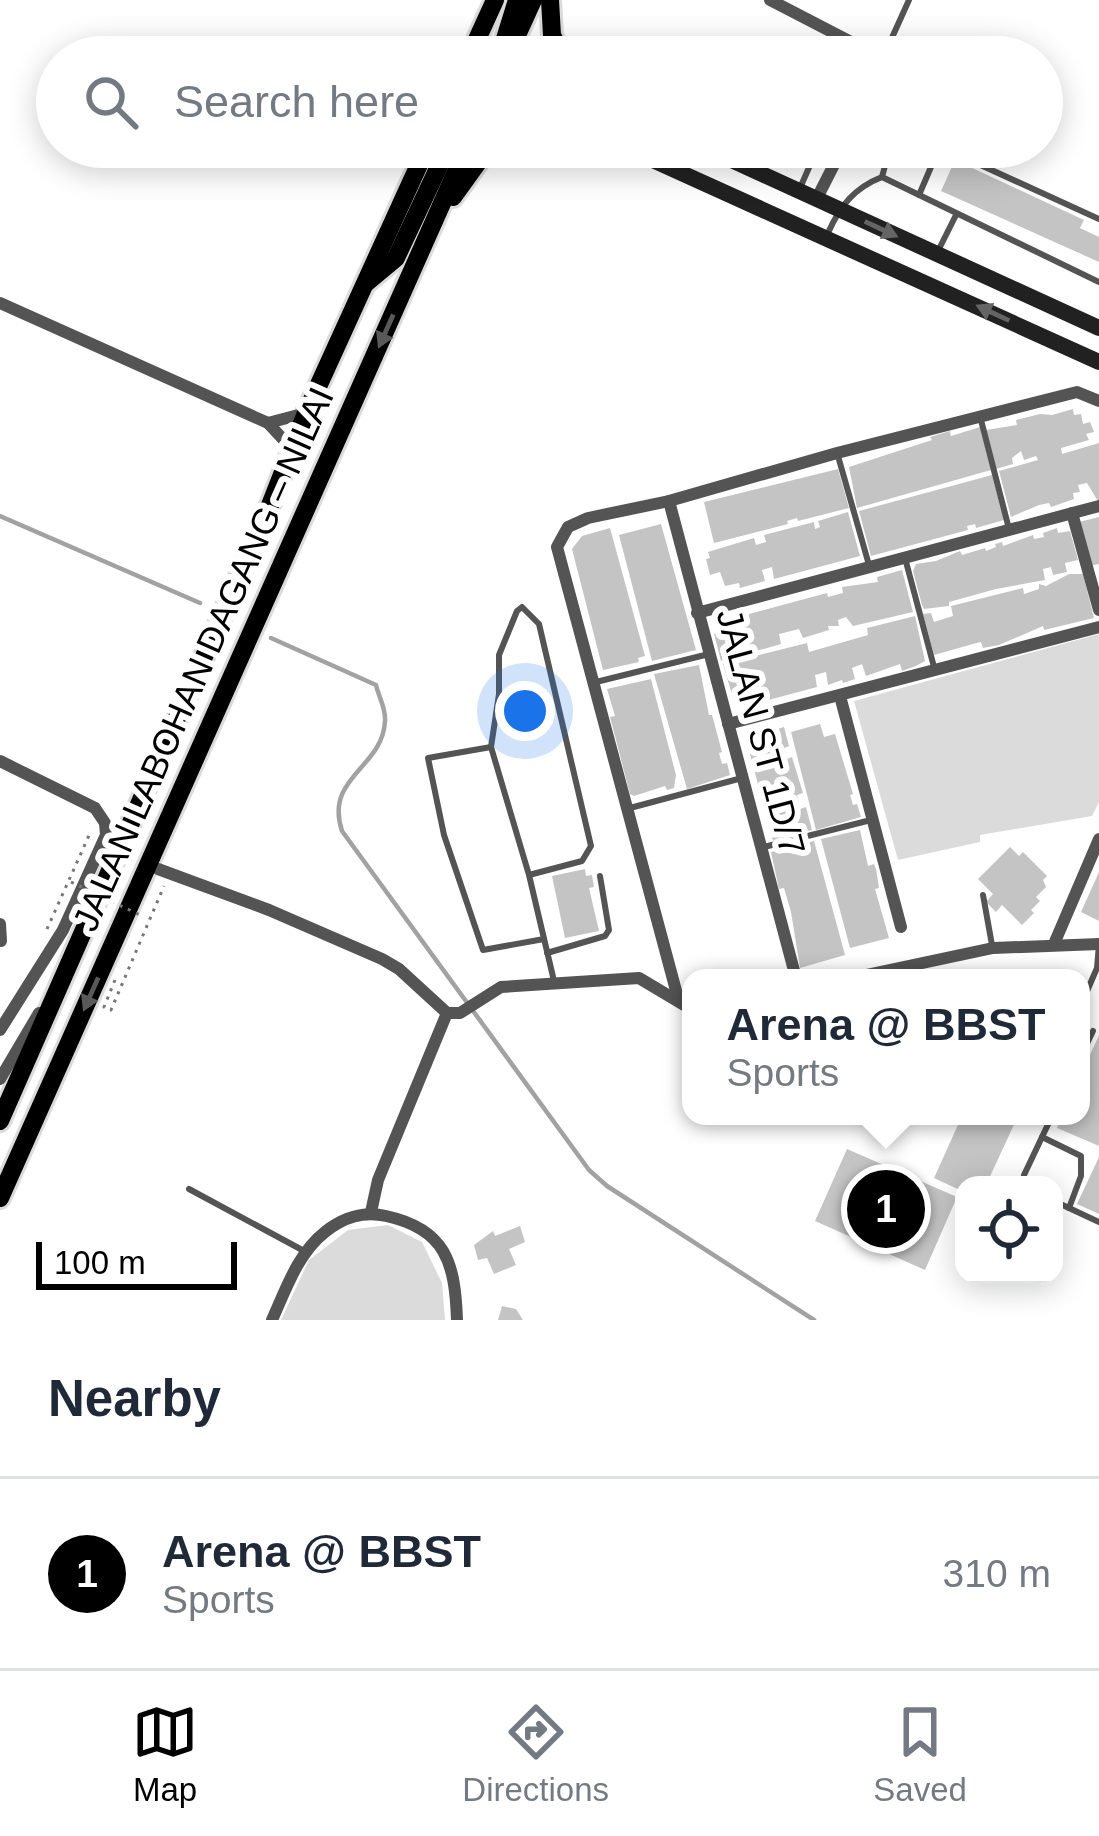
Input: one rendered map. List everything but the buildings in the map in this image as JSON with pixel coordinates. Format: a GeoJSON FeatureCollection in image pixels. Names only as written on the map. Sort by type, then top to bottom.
{"type":"FeatureCollection","features":[{"type":"Feature","properties":{"kind":"main road"},"geometry":{"type":"LineString","coordinates":[[479,36],[495,0]]}},
{"type":"Feature","properties":{"kind":"main road"},"geometry":{"type":"LineString","coordinates":[[504,36],[517,0]]}},
{"type":"Feature","properties":{"kind":"main road"},"geometry":{"type":"LineString","coordinates":[[515,36],[533,0]]}},
{"type":"Feature","properties":{"kind":"main road"},"geometry":{"type":"LineString","coordinates":[[550,0],[552,36]]}},
{"type":"Feature","properties":{"kind":"main road","name":"JALAN LABOHAN DAGANG ‒ NILAI"},"geometry":{"type":"LineString","coordinates":[[0,1121],[306,412],[417,168]]}},
{"type":"Feature","properties":{"kind":"main road"},"geometry":{"type":"LineString","coordinates":[[363,286],[396,258],[438,168]]}},
{"type":"Feature","properties":{"kind":"main road","name":"JALAN LABOHAN DAGANG ‒ NILAI"},"geometry":{"type":"LineString","coordinates":[[0,1198],[458,168]]}},
{"type":"Feature","properties":{"kind":"main road"},"geometry":{"type":"LineString","coordinates":[[414,267],[474,168]]}},
{"type":"Feature","properties":{"kind":"main road"},"geometry":{"type":"LineString","coordinates":[[671,168],[1099,362]]}},
{"type":"Feature","properties":{"kind":"main road"},"geometry":{"type":"LineString","coordinates":[[696,179],[700,168]]}},
{"type":"Feature","properties":{"kind":"main road"},"geometry":{"type":"LineString","coordinates":[[763,168],[807,196],[1099,328]]}},
{"type":"Feature","properties":{"kind":"street"},"geometry":{"type":"LineString","coordinates":[[770,0],[837,36]]}},
{"type":"Feature","properties":{"kind":"street"},"geometry":{"type":"LineString","coordinates":[[807,196],[828,168]]}},
{"type":"Feature","properties":{"kind":"street"},"geometry":{"type":"LineString","coordinates":[[0,303],[268,423],[293,450]]}},
{"type":"Feature","properties":{"kind":"street"},"geometry":{"type":"LineString","coordinates":[[678,998],[557,547],[568,527],[1077,392],[1099,400]]}},
{"type":"Feature","properties":{"kind":"street"},"geometry":{"type":"LineString","coordinates":[[268,423],[306,412]]}},
{"type":"Feature","properties":{"kind":"street","name":"JALAN ST 1D/7"},"geometry":{"type":"LineString","coordinates":[[669,501],[794,969]]}},
{"type":"Feature","properties":{"kind":"street"},"geometry":{"type":"LineString","coordinates":[[697,613],[1099,506]]}},
{"type":"Feature","properties":{"kind":"street"},"geometry":{"type":"LineString","coordinates":[[1072,513],[1099,610]]}},
{"type":"Feature","properties":{"kind":"street"},"geometry":{"type":"LineString","coordinates":[[728,724],[1099,627]]}},
{"type":"Feature","properties":{"kind":"street"},"geometry":{"type":"LineString","coordinates":[[840,696],[901,927]]}},
{"type":"Feature","properties":{"kind":"street"},"geometry":{"type":"LineString","coordinates":[[0,761],[94,808],[105,823],[106,835],[51,948],[0,1030]]}},
{"type":"Feature","properties":{"kind":"street"},"geometry":{"type":"LineString","coordinates":[[1054,944],[1099,839]]}},
{"type":"Feature","properties":{"kind":"street"},"geometry":{"type":"LineString","coordinates":[[163,871],[382,959],[447,1012],[460,1013],[501,987],[554,981],[639,978],[682,1001]]}},
{"type":"Feature","properties":{"kind":"street"},"geometry":{"type":"LineString","coordinates":[[0,923],[1,942]]}},
{"type":"Feature","properties":{"kind":"street"},"geometry":{"type":"LineString","coordinates":[[894,969],[993,948],[1099,944]]}},
{"type":"Feature","properties":{"kind":"street"},"geometry":{"type":"LineString","coordinates":[[0,1079],[71,955]]}},
{"type":"Feature","properties":{"kind":"street"},"geometry":{"type":"LineString","coordinates":[[371,1213],[378,1180],[447,1012]]}},
{"type":"Feature","properties":{"kind":"street"},"geometry":{"type":"LineString","coordinates":[[272,1320],[306,1252],[325,1232],[356,1214],[371,1213],[414,1222],[434,1237],[456,1287],[457,1320]]}},
{"type":"Feature","properties":{"kind":"lane"},"geometry":{"type":"LineString","coordinates":[[893,36],[909,0]]}},
{"type":"Feature","properties":{"kind":"lane"},"geometry":{"type":"LineString","coordinates":[[807,196],[813,168]]}},
{"type":"Feature","properties":{"kind":"lane"},"geometry":{"type":"LineString","coordinates":[[827,237],[839,210],[856,190],[882,177],[884,168]]}},
{"type":"Feature","properties":{"kind":"lane"},"geometry":{"type":"LineString","coordinates":[[919,195],[931,168]]}},
{"type":"Feature","properties":{"kind":"lane"},"geometry":{"type":"LineString","coordinates":[[987,168],[1099,219]]}},
{"type":"Feature","properties":{"kind":"lane"},"geometry":{"type":"LineString","coordinates":[[882,177],[1099,282]]}},
{"type":"Feature","properties":{"kind":"lane"},"geometry":{"type":"LineString","coordinates":[[936,254],[957,214]]}},
{"type":"Feature","properties":{"kind":"lane"},"geometry":{"type":"LineString","coordinates":[[980,416],[1010,530]]}},
{"type":"Feature","properties":{"kind":"lane"},"geometry":{"type":"LineString","coordinates":[[837,453],[869,565]]}},
{"type":"Feature","properties":{"kind":"lane"},"geometry":{"type":"LineString","coordinates":[[904,555],[935,670]]}},
{"type":"Feature","properties":{"kind":"lane"},"geometry":{"type":"LineString","coordinates":[[529,875],[582,861],[592,846],[538,624],[522,607],[499,656],[491,747],[554,981]]}},
{"type":"Feature","properties":{"kind":"lane"},"geometry":{"type":"LineString","coordinates":[[594,682],[709,654]]}},
{"type":"Feature","properties":{"kind":"lane"},"geometry":{"type":"LineString","coordinates":[[491,747],[428,758],[444,836],[484,950],[544,939]]}},
{"type":"Feature","properties":{"kind":"lane"},"geometry":{"type":"LineString","coordinates":[[628,808],[742,778]]}},
{"type":"Feature","properties":{"kind":"lane"},"geometry":{"type":"LineString","coordinates":[[763,848],[871,820]]}},
{"type":"Feature","properties":{"kind":"lane"},"geometry":{"type":"LineString","coordinates":[[548,953],[605,936],[609,930],[600,876]]}},
{"type":"Feature","properties":{"kind":"lane"},"geometry":{"type":"LineString","coordinates":[[983,895],[993,948]]}},
{"type":"Feature","properties":{"kind":"lane"},"geometry":{"type":"LineString","coordinates":[[1098,968],[1099,944]]}},
{"type":"Feature","properties":{"kind":"lane"},"geometry":{"type":"LineString","coordinates":[[1090,1037],[1093,1031]]}},
{"type":"Feature","properties":{"kind":"lane"},"geometry":{"type":"LineString","coordinates":[[1024,1176],[1048,1125]]}},
{"type":"Feature","properties":{"kind":"lane"},"geometry":{"type":"LineString","coordinates":[[1042,1138],[1081,1156],[1081,1176],[1069,1208]]}},
{"type":"Feature","properties":{"kind":"lane"},"geometry":{"type":"LineString","coordinates":[[189,1189],[306,1252]]}},
{"type":"Feature","properties":{"kind":"lane"},"geometry":{"type":"LineString","coordinates":[[1063,1205],[1099,1222]]}},
{"type":"Feature","properties":{"kind":"path"},"geometry":{"type":"LineString","coordinates":[[51,948],[46,932],[88,829],[94,833],[71,882],[142,916],[104,1007],[111,1010],[163,871]]}},
{"type":"Feature","properties":{"kind":"shaded area"},"geometry":{"type":"Polygon","coordinates":[[[1099,634],[1099,802],[1092,816],[980,835],[980,842],[898,860],[854,701],[1099,634]]]}},
{"type":"Feature","properties":{"kind":"shaded area"},"geometry":{"type":"Polygon","coordinates":[[[388,1225],[422,1242],[442,1283],[445,1320],[281,1320],[309,1260],[348,1230],[388,1225]]]}},
{"type":"Feature","properties":{"kind":"waterway"},"geometry":{"type":"LineString","coordinates":[[0,516],[200,603]]}},
{"type":"Feature","properties":{"kind":"waterway"},"geometry":{"type":"LineString","coordinates":[[271,638],[376,685],[385,716],[382,737],[341,798],[342,831],[589,1170],[814,1320]]}},
{"type":"Feature","properties":{"kind":"place","name":"Arena @ BBST"},"geometry":{"type":"Point","coordinates":[886,1209]}}]}
